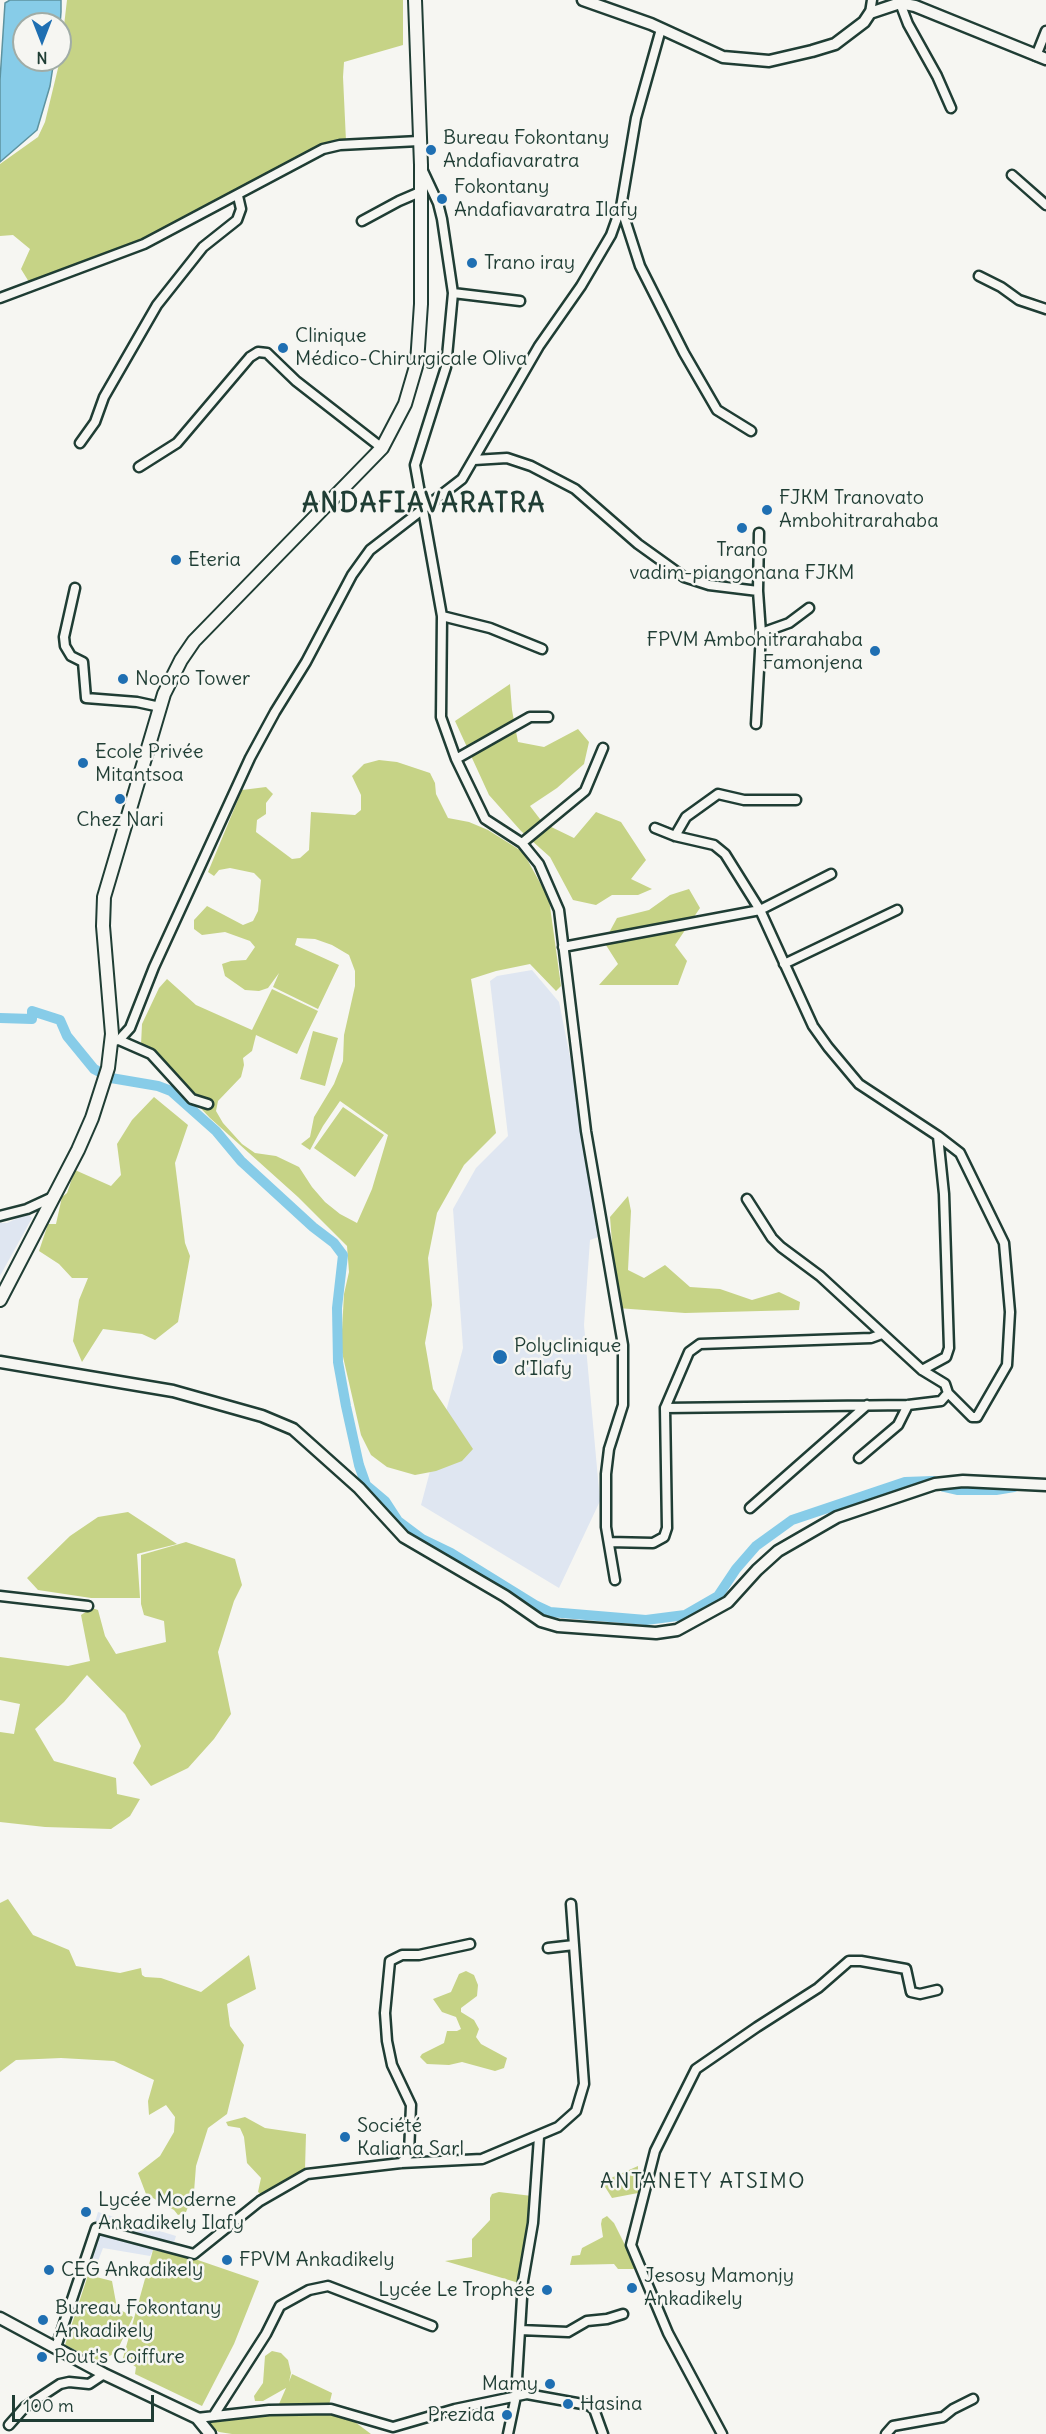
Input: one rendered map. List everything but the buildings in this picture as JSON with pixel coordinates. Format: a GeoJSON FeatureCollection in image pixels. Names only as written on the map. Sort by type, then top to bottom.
{"type":"FeatureCollection","features":[{"type":"Feature","properties":{"kind":"main road"},"geometry":{"type":"LineString","coordinates":[[0,1300],[92,1118],[116,1041],[103,926],[104,897],[170,681],[194,641],[382,448],[405,404],[417,363],[421,304],[421,165],[415,0]]}},
{"type":"Feature","properties":{"kind":"street"},"geometry":{"type":"LineString","coordinates":[[583,0],[639,19],[723,57],[769,61],[836,44],[864,22],[870,13],[872,0]]}},
{"type":"Feature","properties":{"kind":"street"},"geometry":{"type":"LineString","coordinates":[[870,13],[900,3],[915,6],[1041,58],[1046,31]]}},
{"type":"Feature","properties":{"kind":"street"},"geometry":{"type":"LineString","coordinates":[[900,3],[908,24],[937,76],[951,108]]}},
{"type":"Feature","properties":{"kind":"street"},"geometry":{"type":"LineString","coordinates":[[208,1104],[192,1099],[151,1054],[116,1041],[130,1028],[154,967],[250,758],[274,712],[306,662],[352,575],[370,550],[462,479],[539,346],[603,248],[621,207],[636,118],[661,29]]}},
{"type":"Feature","properties":{"kind":"street"},"geometry":{"type":"LineString","coordinates":[[0,298],[144,244],[323,149],[340,145],[419,141]]}},
{"type":"Feature","properties":{"kind":"street"},"geometry":{"type":"LineString","coordinates":[[421,165],[438,203],[453,292],[446,367],[415,465],[442,616],[441,717],[456,759],[484,819],[522,843],[539,864],[559,910],[586,1131],[623,1345],[623,1405],[609,1449],[606,1474],[606,1527],[615,1580]]}},
{"type":"Feature","properties":{"kind":"street"},"geometry":{"type":"LineString","coordinates":[[1012,175],[1046,205]]}},
{"type":"Feature","properties":{"kind":"street"},"geometry":{"type":"LineString","coordinates":[[362,221],[420,192]]}},
{"type":"Feature","properties":{"kind":"street"},"geometry":{"type":"LineString","coordinates":[[80,443],[95,422],[104,397],[157,305],[203,247],[237,220],[242,209],[238,196]]}},
{"type":"Feature","properties":{"kind":"street"},"geometry":{"type":"LineString","coordinates":[[621,207],[640,266],[684,353],[717,410],[751,432]]}},
{"type":"Feature","properties":{"kind":"street"},"geometry":{"type":"LineString","coordinates":[[979,276],[1001,287],[1019,300],[1046,309]]}},
{"type":"Feature","properties":{"kind":"street"},"geometry":{"type":"LineString","coordinates":[[453,292],[520,301]]}},
{"type":"Feature","properties":{"kind":"street"},"geometry":{"type":"LineString","coordinates":[[139,467],[177,442],[250,357],[258,352],[267,353],[296,381],[382,448]]}},
{"type":"Feature","properties":{"kind":"street"},"geometry":{"type":"LineString","coordinates":[[474,460],[507,458],[531,466],[575,489],[638,544],[684,577],[726,588],[758,591]]}},
{"type":"Feature","properties":{"kind":"street"},"geometry":{"type":"LineString","coordinates":[[756,724],[761,633],[758,591],[759,533]]}},
{"type":"Feature","properties":{"kind":"street"},"geometry":{"type":"LineString","coordinates":[[75,588],[64,637],[65,646],[71,656],[83,662],[86,698],[137,702],[160,708]]}},
{"type":"Feature","properties":{"kind":"street"},"geometry":{"type":"LineString","coordinates":[[761,633],[789,623],[809,608]]}},
{"type":"Feature","properties":{"kind":"street"},"geometry":{"type":"LineString","coordinates":[[442,616],[489,628],[542,649]]}},
{"type":"Feature","properties":{"kind":"street"},"geometry":{"type":"LineString","coordinates":[[456,759],[530,717],[548,717]]}},
{"type":"Feature","properties":{"kind":"street"},"geometry":{"type":"LineString","coordinates":[[522,843],[585,791],[603,748]]}},
{"type":"Feature","properties":{"kind":"street"},"geometry":{"type":"LineString","coordinates":[[675,836],[686,817],[718,794],[744,800],[796,800]]}},
{"type":"Feature","properties":{"kind":"street"},"geometry":{"type":"LineString","coordinates":[[656,828],[675,836],[714,845],[724,854],[760,910],[813,1026],[828,1047],[860,1084],[960,1153],[1004,1243],[1010,1312],[1007,1365],[977,1417],[972,1418],[948,1393],[945,1384],[922,1370],[882,1334],[863,1313],[820,1276],[780,1247],[772,1239],[747,1199]]}},
{"type":"Feature","properties":{"kind":"street"},"geometry":{"type":"LineString","coordinates":[[563,947],[760,910],[831,874]]}},
{"type":"Feature","properties":{"kind":"street"},"geometry":{"type":"LineString","coordinates":[[784,964],[897,910]]}},
{"type":"Feature","properties":{"kind":"street"},"geometry":{"type":"LineString","coordinates":[[922,1370],[946,1357],[949,1348],[944,1194],[938,1136]]}},
{"type":"Feature","properties":{"kind":"street"},"geometry":{"type":"LineString","coordinates":[[0,1216],[27,1209],[54,1197]]}},
{"type":"Feature","properties":{"kind":"street"},"geometry":{"type":"LineString","coordinates":[[609,1542],[653,1543],[664,1537],[668,1528],[665,1408],[689,1352],[700,1344],[871,1338],[882,1334]]}},
{"type":"Feature","properties":{"kind":"street"},"geometry":{"type":"LineString","coordinates":[[0,1362],[173,1391],[262,1416],[293,1429],[348,1478],[404,1537],[505,1596],[541,1621],[558,1626],[656,1633],[677,1630],[728,1602],[757,1569],[778,1551],[837,1517],[935,1484],[963,1481],[1046,1485]]}},
{"type":"Feature","properties":{"kind":"street"},"geometry":{"type":"LineString","coordinates":[[665,1408],[908,1405],[941,1401],[948,1393]]}},
{"type":"Feature","properties":{"kind":"street"},"geometry":{"type":"LineString","coordinates":[[750,1508],[867,1405]]}},
{"type":"Feature","properties":{"kind":"street"},"geometry":{"type":"LineString","coordinates":[[859,1458],[898,1425],[908,1405]]}},
{"type":"Feature","properties":{"kind":"street"},"geometry":{"type":"LineString","coordinates":[[0,1596],[88,1606]]}},
{"type":"Feature","properties":{"kind":"street"},"geometry":{"type":"LineString","coordinates":[[56,2348],[96,2228],[194,2254],[260,2201],[307,2174],[401,2163],[482,2159],[539,2137],[558,2127],[576,2111],[584,2084],[571,1904]]}},
{"type":"Feature","properties":{"kind":"street"},"geometry":{"type":"LineString","coordinates":[[401,2163],[409,2154],[411,2105],[392,2065],[387,2041],[385,2013],[390,1961],[402,1955],[419,1955],[470,1944]]}},
{"type":"Feature","properties":{"kind":"street"},"geometry":{"type":"LineString","coordinates":[[548,1948],[574,1945]]}},
{"type":"Feature","properties":{"kind":"street"},"geometry":{"type":"LineString","coordinates":[[722,2434],[668,2333],[631,2245],[641,2198],[655,2151],[696,2069],[819,1988],[849,1961],[906,1969],[911,1992],[920,1994],[937,1990]]}},
{"type":"Feature","properties":{"kind":"street"},"geometry":{"type":"LineString","coordinates":[[508,2434],[516,2396],[524,2281],[533,2223],[539,2137]]}},
{"type":"Feature","properties":{"kind":"street"},"geometry":{"type":"LineString","coordinates":[[214,2415],[266,2334],[280,2306],[309,2290],[328,2286],[432,2326]]}},
{"type":"Feature","properties":{"kind":"street"},"geometry":{"type":"LineString","coordinates":[[520,2330],[568,2332],[587,2321],[607,2319],[623,2314]]}},
{"type":"Feature","properties":{"kind":"street"},"geometry":{"type":"LineString","coordinates":[[0,2318],[104,2374],[197,2418],[210,2434]]}},
{"type":"Feature","properties":{"kind":"street"},"geometry":{"type":"LineString","coordinates":[[9,2425],[25,2407],[60,2384],[69,2382],[89,2384],[104,2374]]}},
{"type":"Feature","properties":{"kind":"street"},"geometry":{"type":"LineString","coordinates":[[197,2418],[269,2410],[331,2409],[391,2430],[454,2409],[516,2396],[540,2396],[588,2405],[594,2409],[603,2434]]}},
{"type":"Feature","properties":{"kind":"street"},"geometry":{"type":"LineString","coordinates":[[886,2434],[893,2427],[943,2417],[952,2409],[973,2399]]}},
{"type":"Feature","properties":{"kind":"shaded area"},"geometry":{"type":"Polygon","coordinates":[[[532,970],[559,1002],[582,1117],[585,1162],[601,1236],[590,1240],[584,1325],[600,1501],[559,1588],[421,1505],[463,1348],[453,1209],[476,1168],[508,1136],[490,981],[497,976],[532,970]]]}},
{"type":"Feature","properties":{"kind":"shaded area"},"geometry":{"type":"Polygon","coordinates":[[[27,1214],[32,1218],[0,1276],[0,1223],[7,1223],[27,1214]]]}},
{"type":"Feature","properties":{"kind":"shaded area"},"geometry":{"type":"Polygon","coordinates":[[[98,2212],[176,2236],[173,2246],[95,2222],[98,2212]]]}},
{"type":"Feature","properties":{"kind":"shaded area"},"geometry":{"type":"Polygon","coordinates":[[[95,2233],[155,2246],[150,2256],[103,2248],[95,2269],[84,2268],[95,2233]]]}},
{"type":"Feature","properties":{"kind":"green space"},"geometry":{"type":"Polygon","coordinates":[[[67,0],[403,0],[403,45],[344,62],[346,141],[210,216],[177,221],[118,251],[29,282],[21,269],[30,249],[13,235],[0,236],[0,164],[38,137],[45,122],[57,72],[72,72],[72,12],[66,12],[67,0]]]}},
{"type":"Feature","properties":{"kind":"green space"},"geometry":{"type":"Polygon","coordinates":[[[510,684],[518,742],[544,747],[578,729],[589,742],[584,764],[557,788],[530,806],[543,823],[574,838],[596,812],[621,822],[646,860],[631,879],[652,889],[638,895],[612,895],[596,905],[573,900],[550,857],[521,831],[489,795],[455,721],[510,684]]]}},
{"type":"Feature","properties":{"kind":"green space"},"geometry":{"type":"Polygon","coordinates":[[[379,760],[397,762],[430,773],[435,783],[436,794],[448,818],[469,822],[488,830],[523,852],[549,899],[561,986],[556,991],[530,964],[471,979],[496,1133],[464,1165],[437,1213],[428,1258],[432,1305],[425,1343],[433,1389],[473,1449],[462,1461],[436,1471],[415,1475],[387,1467],[371,1455],[361,1435],[341,1348],[344,1294],[349,1272],[347,1246],[298,1197],[210,1118],[141,1045],[142,1024],[159,988],[167,979],[196,1005],[252,1030],[272,989],[318,1011],[297,1054],[256,1035],[252,1051],[243,1058],[241,1077],[218,1101],[216,1111],[223,1123],[242,1144],[255,1153],[276,1156],[299,1167],[325,1202],[340,1214],[357,1223],[372,1189],[388,1135],[340,1101],[310,1150],[301,1144],[310,1137],[314,1117],[334,1084],[343,1061],[344,1035],[355,986],[355,971],[349,955],[332,945],[315,939],[297,938],[295,945],[339,965],[318,1009],[273,987],[279,973],[268,988],[259,991],[245,990],[225,976],[222,964],[246,960],[255,947],[250,941],[225,932],[202,935],[194,929],[194,920],[207,906],[243,925],[253,921],[258,911],[261,880],[254,873],[230,868],[219,870],[214,876],[208,872],[242,790],[266,787],[273,794],[266,803],[266,814],[257,820],[256,832],[292,859],[300,858],[309,850],[311,812],[355,815],[361,810],[361,795],[352,776],[364,764],[379,760]]]}},
{"type":"Feature","properties":{"kind":"green space"},"geometry":{"type":"Polygon","coordinates":[[[689,889],[700,908],[675,945],[687,961],[678,985],[599,985],[618,964],[604,942],[617,918],[649,910],[670,895],[689,889]]]}},
{"type":"Feature","properties":{"kind":"green space"},"geometry":{"type":"Polygon","coordinates":[[[313,1031],[338,1038],[325,1086],[300,1079],[313,1031]]]}},
{"type":"Feature","properties":{"kind":"green space"},"geometry":{"type":"Polygon","coordinates":[[[154,1097],[188,1125],[175,1163],[185,1243],[190,1256],[178,1322],[155,1340],[142,1334],[103,1329],[82,1362],[73,1341],[79,1300],[88,1278],[72,1278],[59,1264],[39,1251],[48,1224],[56,1224],[62,1197],[67,1193],[75,1170],[111,1186],[121,1175],[117,1144],[132,1120],[154,1097]]]}},
{"type":"Feature","properties":{"kind":"green space"},"geometry":{"type":"Polygon","coordinates":[[[343,1107],[384,1135],[355,1177],[314,1148],[343,1107]]]}},
{"type":"Feature","properties":{"kind":"green space"},"geometry":{"type":"Polygon","coordinates":[[[628,1196],[631,1211],[628,1270],[644,1278],[665,1265],[690,1287],[720,1289],[752,1300],[779,1292],[800,1302],[799,1310],[685,1313],[617,1308],[610,1217],[628,1196]]]}},
{"type":"Feature","properties":{"kind":"green space"},"geometry":{"type":"Polygon","coordinates":[[[128,1512],[177,1544],[137,1554],[140,1598],[91,1598],[38,1590],[27,1578],[70,1536],[98,1517],[128,1512]]]}},
{"type":"Feature","properties":{"kind":"green space"},"geometry":{"type":"Polygon","coordinates":[[[186,1542],[235,1559],[242,1585],[234,1601],[218,1652],[231,1714],[214,1739],[188,1768],[151,1786],[133,1763],[141,1746],[125,1714],[87,1675],[64,1702],[35,1729],[54,1761],[116,1778],[117,1794],[140,1799],[130,1816],[111,1829],[45,1827],[0,1822],[0,1732],[14,1734],[20,1704],[0,1700],[0,1657],[68,1666],[90,1661],[81,1615],[92,1608],[98,1610],[105,1636],[116,1654],[166,1642],[164,1621],[144,1615],[141,1604],[141,1555],[186,1542]]]}},
{"type":"Feature","properties":{"kind":"green space"},"geometry":{"type":"Polygon","coordinates":[[[8,1899],[33,1935],[69,1950],[76,1966],[120,1973],[141,1968],[142,1975],[145,1977],[161,1978],[201,1992],[249,1955],[256,1989],[227,2004],[230,2026],[244,2045],[227,2114],[208,2128],[196,2166],[194,2192],[186,2212],[178,2215],[174,2210],[146,2194],[138,2173],[160,2156],[174,2132],[175,2117],[166,2105],[149,2115],[148,2101],[154,2080],[114,2061],[61,2058],[16,2060],[0,2072],[0,1903],[8,1899]]]}},
{"type":"Feature","properties":{"kind":"green space"},"geometry":{"type":"Polygon","coordinates":[[[466,1971],[474,1975],[478,1985],[477,1996],[461,2008],[461,2012],[474,2020],[479,2029],[476,2037],[481,2044],[507,2058],[504,2068],[495,2071],[462,2062],[449,2065],[427,2064],[420,2057],[444,2043],[447,2031],[461,2029],[456,2017],[442,2012],[433,1999],[451,1992],[459,1974],[466,1971]]]}},
{"type":"Feature","properties":{"kind":"green space"},"geometry":{"type":"Polygon","coordinates":[[[245,2117],[265,2128],[306,2134],[305,2169],[284,2186],[262,2195],[258,2192],[261,2178],[247,2163],[244,2137],[240,2128],[228,2126],[226,2122],[245,2117]]]}},
{"type":"Feature","properties":{"kind":"green space"},"geometry":{"type":"Polygon","coordinates":[[[638,2166],[638,2193],[612,2198],[602,2182],[638,2166]]]}},
{"type":"Feature","properties":{"kind":"green space"},"geometry":{"type":"Polygon","coordinates":[[[499,2192],[532,2196],[519,2283],[445,2261],[472,2257],[472,2239],[490,2220],[490,2198],[492,2194],[499,2192]]]}},
{"type":"Feature","properties":{"kind":"green space"},"geometry":{"type":"Polygon","coordinates":[[[607,2216],[614,2223],[637,2269],[618,2269],[614,2264],[570,2265],[572,2256],[580,2255],[582,2248],[603,2237],[601,2224],[602,2219],[607,2216]]]}},
{"type":"Feature","properties":{"kind":"green space"},"geometry":{"type":"Polygon","coordinates":[[[153,2250],[192,2258],[259,2281],[234,2344],[202,2406],[135,2374],[136,2367],[123,2358],[153,2250]]]}},
{"type":"Feature","properties":{"kind":"green space"},"geometry":{"type":"Polygon","coordinates":[[[88,2275],[112,2281],[117,2308],[133,2317],[116,2353],[98,2361],[65,2345],[88,2275]]]}},
{"type":"Feature","properties":{"kind":"green space"},"geometry":{"type":"Polygon","coordinates":[[[272,2351],[281,2353],[288,2360],[291,2373],[289,2382],[292,2374],[332,2393],[329,2405],[279,2404],[286,2388],[263,2401],[255,2401],[254,2396],[263,2383],[265,2356],[272,2351]]]}},
{"type":"Feature","properties":{"kind":"green space"},"geometry":{"type":"Polygon","coordinates":[[[282,2413],[347,2416],[371,2434],[232,2434],[219,2432],[210,2424],[212,2419],[282,2413]]]}},
{"type":"Feature","properties":{"kind":"water"},"geometry":{"type":"Polygon","coordinates":[[[10,0],[61,0],[61,12],[12,12],[12,72],[52,72],[37,130],[0,162],[0,80],[5,3],[10,0]]]}},
{"type":"Feature","properties":{"kind":"waterway"},"geometry":{"type":"LineString","coordinates":[[0,1018],[32,1019],[32,1011],[60,1020],[67,1036],[94,1069],[111,1078],[158,1086],[171,1091],[216,1131],[241,1161],[313,1227],[334,1243],[343,1255],[337,1308],[338,1362],[359,1465],[366,1485],[385,1501],[398,1521],[422,1539],[451,1553],[550,1612],[646,1620],[685,1615],[718,1596],[736,1569],[756,1546],[792,1520],[905,1482],[933,1481],[957,1490],[996,1490],[1014,1487]]}},
{"type":"Feature","properties":{"kind":"place","name":"Bureau Fokontany Andafiavaratra"},"geometry":{"type":"Point","coordinates":[431,150]}},
{"type":"Feature","properties":{"kind":"place","name":"Fokontany Andafiavaratra Ilafy"},"geometry":{"type":"Point","coordinates":[442,199]}},
{"type":"Feature","properties":{"kind":"place","name":"Trano iray"},"geometry":{"type":"Point","coordinates":[472,263]}},
{"type":"Feature","properties":{"kind":"place","name":"Clinique Médico-Chirurgicale Oliva"},"geometry":{"type":"Point","coordinates":[283,348]}},
{"type":"Feature","properties":{"kind":"place","name":"FJKM Tranovato Ambohitrarahaba"},"geometry":{"type":"Point","coordinates":[767,510]}},
{"type":"Feature","properties":{"kind":"place","name":"Trano vadim-piangonana FJKM"},"geometry":{"type":"Point","coordinates":[742,528]}},
{"type":"Feature","properties":{"kind":"place","name":"Eteria"},"geometry":{"type":"Point","coordinates":[176,560]}},
{"type":"Feature","properties":{"kind":"place","name":"FPVM Ambohitrarahaba Famonjena"},"geometry":{"type":"Point","coordinates":[875,651]}},
{"type":"Feature","properties":{"kind":"place","name":"Nooro Tower"},"geometry":{"type":"Point","coordinates":[123,679]}},
{"type":"Feature","properties":{"kind":"place","name":"Ecole Privée Mitantsoa"},"geometry":{"type":"Point","coordinates":[83,763]}},
{"type":"Feature","properties":{"kind":"place","name":"Chez Nari"},"geometry":{"type":"Point","coordinates":[120,799]}},
{"type":"Feature","properties":{"kind":"place","name":"Polyclinique d'Ilafy"},"geometry":{"type":"Point","coordinates":[500,1357]}},
{"type":"Feature","properties":{"kind":"place","name":"Société Kaliana Sarl"},"geometry":{"type":"Point","coordinates":[345,2137]}},
{"type":"Feature","properties":{"kind":"place","name":"Lycée Moderne Ankadikely Ilafy"},"geometry":{"type":"Point","coordinates":[86,2212]}},
{"type":"Feature","properties":{"kind":"place","name":"FPVM Ankadikely"},"geometry":{"type":"Point","coordinates":[227,2260]}},
{"type":"Feature","properties":{"kind":"place","name":"CEG Ankadikely"},"geometry":{"type":"Point","coordinates":[49,2270]}},
{"type":"Feature","properties":{"kind":"place","name":"Jesosy Mamonjy Ankadikely"},"geometry":{"type":"Point","coordinates":[632,2288]}},
{"type":"Feature","properties":{"kind":"place","name":"Lycée Le Trophée"},"geometry":{"type":"Point","coordinates":[547,2290]}},
{"type":"Feature","properties":{"kind":"place","name":"Bureau Fokontany Ankadikely"},"geometry":{"type":"Point","coordinates":[43,2320]}},
{"type":"Feature","properties":{"kind":"place","name":"Pout's Coiffure"},"geometry":{"type":"Point","coordinates":[42,2357]}},
{"type":"Feature","properties":{"kind":"place","name":"Mamy"},"geometry":{"type":"Point","coordinates":[550,2384]}},
{"type":"Feature","properties":{"kind":"place","name":"Hasina"},"geometry":{"type":"Point","coordinates":[568,2404]}},
{"type":"Feature","properties":{"kind":"place","name":"Prezida"},"geometry":{"type":"Point","coordinates":[507,2415]}},
{"type":"Feature","properties":{"kind":"district","name":"ANDAFIAVARATRA"},"geometry":{"type":"Point","coordinates":[424,505]}},
{"type":"Feature","properties":{"kind":"district","name":"ANTANETY ATSIMO"},"geometry":{"type":"Point","coordinates":[703,2182]}}]}
